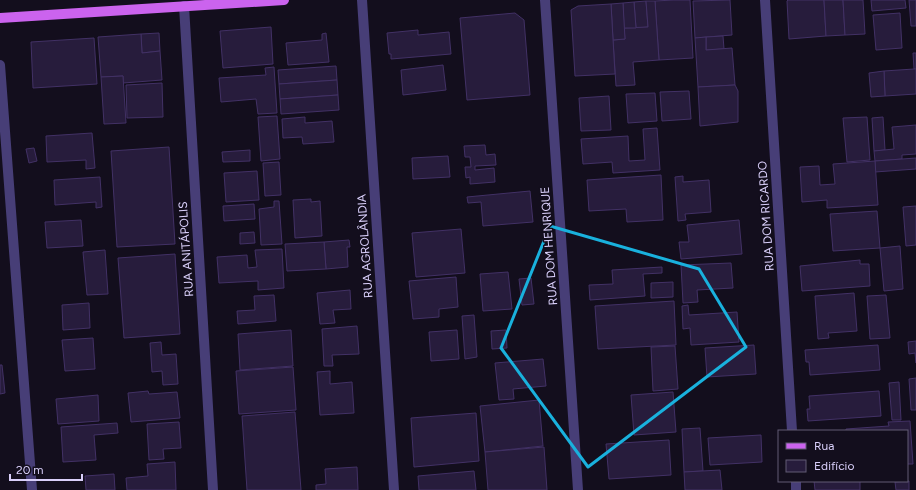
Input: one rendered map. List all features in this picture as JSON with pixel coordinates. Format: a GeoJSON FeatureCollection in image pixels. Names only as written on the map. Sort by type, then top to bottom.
{"type":"FeatureCollection","features":[{"type":"Feature","properties":{"kind":"main road"},"geometry":{"type":"LineString","coordinates":[[0,18],[284,0]]}},
{"type":"Feature","properties":{"kind":"street","name":"RUA AGROLÂNDIA"},"geometry":{"type":"LineString","coordinates":[[362,0],[394,490]]}},
{"type":"Feature","properties":{"kind":"street","name":"RUA DOM HENRIQUE"},"geometry":{"type":"LineString","coordinates":[[545,0],[578,490]]}},
{"type":"Feature","properties":{"kind":"street","name":"RUA DOM RICARDO"},"geometry":{"type":"LineString","coordinates":[[765,0],[792,430]]}},
{"type":"Feature","properties":{"kind":"street","name":"RUA ANITÁPOLIS"},"geometry":{"type":"LineString","coordinates":[[184,6],[213,490]]}},
{"type":"Feature","properties":{"kind":"street"},"geometry":{"type":"LineString","coordinates":[[0,65],[32,490]]}},
{"type":"Feature","properties":{"kind":"highlighted area"},"geometry":{"type":"Polygon","coordinates":[[[550,226],[699,269],[746,347],[588,467],[501,348],[550,226]]]}},
{"type":"Feature","properties":{"kind":"building"},"geometry":{"type":"Polygon","coordinates":[[[690,0],[693,58],[659,60],[655,1],[690,0]]]}},
{"type":"Feature","properties":{"kind":"building"},"geometry":{"type":"Polygon","coordinates":[[[730,0],[732,35],[695,38],[693,1],[730,0]]]}},
{"type":"Feature","properties":{"kind":"building"},"geometry":{"type":"Polygon","coordinates":[[[788,0],[824,0],[826,36],[789,39],[788,0]]]}},
{"type":"Feature","properties":{"kind":"building"},"geometry":{"type":"Polygon","coordinates":[[[824,0],[843,0],[845,35],[826,36],[824,0]]]}},
{"type":"Feature","properties":{"kind":"building"},"geometry":{"type":"Polygon","coordinates":[[[843,0],[863,0],[865,34],[845,35],[843,0]]]}},
{"type":"Feature","properties":{"kind":"building"},"geometry":{"type":"Polygon","coordinates":[[[871,0],[905,0],[906,8],[872,11],[871,0]]]}},
{"type":"Feature","properties":{"kind":"building"},"geometry":{"type":"Polygon","coordinates":[[[909,0],[916,0],[916,26],[911,26],[909,0]]]}},
{"type":"Feature","properties":{"kind":"building"},"geometry":{"type":"Polygon","coordinates":[[[646,1],[648,27],[636,28],[634,2],[646,1]]]}},
{"type":"Feature","properties":{"kind":"building"},"geometry":{"type":"Polygon","coordinates":[[[646,1],[655,1],[659,60],[633,62],[635,85],[616,86],[613,40],[625,39],[624,28],[648,27],[646,1]]]}},
{"type":"Feature","properties":{"kind":"building"},"geometry":{"type":"Polygon","coordinates":[[[634,2],[636,28],[624,28],[623,3],[634,2]]]}},
{"type":"Feature","properties":{"kind":"building"},"geometry":{"type":"Polygon","coordinates":[[[623,3],[625,39],[613,40],[611,4],[623,3]]]}},
{"type":"Feature","properties":{"kind":"building"},"geometry":{"type":"Polygon","coordinates":[[[611,4],[615,74],[575,76],[571,10],[578,6],[611,4]]]}},
{"type":"Feature","properties":{"kind":"building"},"geometry":{"type":"Polygon","coordinates":[[[515,13],[524,20],[530,95],[467,100],[460,18],[515,13]]]}},
{"type":"Feature","properties":{"kind":"building"},"geometry":{"type":"Polygon","coordinates":[[[900,13],[902,48],[876,50],[873,15],[900,13]]]}},
{"type":"Feature","properties":{"kind":"building"},"geometry":{"type":"Polygon","coordinates":[[[271,27],[273,64],[223,68],[220,31],[271,27]]]}},
{"type":"Feature","properties":{"kind":"building"},"geometry":{"type":"Polygon","coordinates":[[[418,30],[418,35],[449,32],[451,54],[391,59],[391,54],[389,54],[387,33],[418,30]]]}},
{"type":"Feature","properties":{"kind":"building"},"geometry":{"type":"Polygon","coordinates":[[[159,33],[160,51],[142,53],[141,34],[159,33]]]}},
{"type":"Feature","properties":{"kind":"building"},"geometry":{"type":"Polygon","coordinates":[[[326,33],[329,62],[288,65],[286,43],[322,40],[322,34],[326,33]]]}},
{"type":"Feature","properties":{"kind":"building"},"geometry":{"type":"Polygon","coordinates":[[[141,34],[142,53],[160,51],[162,80],[123,83],[123,76],[101,77],[98,37],[141,34]]]}},
{"type":"Feature","properties":{"kind":"building"},"geometry":{"type":"Polygon","coordinates":[[[723,36],[724,49],[706,50],[706,37],[723,36]]]}},
{"type":"Feature","properties":{"kind":"building"},"geometry":{"type":"Polygon","coordinates":[[[706,37],[706,50],[732,48],[735,85],[698,87],[695,38],[706,37]]]}},
{"type":"Feature","properties":{"kind":"building"},"geometry":{"type":"Polygon","coordinates":[[[94,38],[97,84],[33,88],[31,42],[94,38]]]}},
{"type":"Feature","properties":{"kind":"building"},"geometry":{"type":"Polygon","coordinates":[[[913,53],[916,53],[916,69],[914,69],[913,53]]]}},
{"type":"Feature","properties":{"kind":"building"},"geometry":{"type":"Polygon","coordinates":[[[443,65],[446,90],[403,95],[401,70],[443,65]]]}},
{"type":"Feature","properties":{"kind":"building"},"geometry":{"type":"Polygon","coordinates":[[[336,66],[337,80],[279,84],[278,70],[336,66]]]}},
{"type":"Feature","properties":{"kind":"building"},"geometry":{"type":"Polygon","coordinates":[[[274,67],[277,113],[258,114],[256,99],[221,102],[219,78],[266,75],[265,68],[274,67]]]}},
{"type":"Feature","properties":{"kind":"building"},"geometry":{"type":"Polygon","coordinates":[[[916,69],[916,94],[885,96],[884,71],[916,69]]]}},
{"type":"Feature","properties":{"kind":"building"},"geometry":{"type":"Polygon","coordinates":[[[884,71],[885,96],[871,97],[869,73],[884,71]]]}},
{"type":"Feature","properties":{"kind":"building"},"geometry":{"type":"Polygon","coordinates":[[[123,76],[126,123],[104,124],[101,77],[123,76]]]}},
{"type":"Feature","properties":{"kind":"building"},"geometry":{"type":"Polygon","coordinates":[[[337,80],[338,95],[280,99],[279,84],[337,80]]]}},
{"type":"Feature","properties":{"kind":"building"},"geometry":{"type":"Polygon","coordinates":[[[162,83],[163,117],[127,118],[126,85],[162,83]]]}},
{"type":"Feature","properties":{"kind":"building"},"geometry":{"type":"Polygon","coordinates":[[[735,85],[738,91],[738,122],[700,126],[698,87],[735,85]]]}},
{"type":"Feature","properties":{"kind":"building"},"geometry":{"type":"Polygon","coordinates":[[[689,91],[691,119],[662,121],[660,92],[689,91]]]}},
{"type":"Feature","properties":{"kind":"building"},"geometry":{"type":"Polygon","coordinates":[[[655,93],[657,121],[628,123],[626,94],[655,93]]]}},
{"type":"Feature","properties":{"kind":"building"},"geometry":{"type":"Polygon","coordinates":[[[338,95],[339,110],[281,114],[280,99],[338,95]]]}},
{"type":"Feature","properties":{"kind":"building"},"geometry":{"type":"Polygon","coordinates":[[[609,96],[611,130],[581,131],[579,98],[609,96]]]}},
{"type":"Feature","properties":{"kind":"building"},"geometry":{"type":"Polygon","coordinates":[[[277,116],[280,159],[261,161],[258,117],[277,116]]]}},
{"type":"Feature","properties":{"kind":"building"},"geometry":{"type":"Polygon","coordinates":[[[305,117],[305,123],[332,121],[334,142],[303,144],[302,137],[283,138],[282,119],[305,117]]]}},
{"type":"Feature","properties":{"kind":"building"},"geometry":{"type":"Polygon","coordinates":[[[867,117],[870,160],[847,162],[843,118],[867,117]]]}},
{"type":"Feature","properties":{"kind":"building"},"geometry":{"type":"Polygon","coordinates":[[[883,117],[885,150],[874,151],[872,118],[883,117]]]}},
{"type":"Feature","properties":{"kind":"building"},"geometry":{"type":"Polygon","coordinates":[[[916,125],[916,154],[902,155],[902,159],[875,161],[874,151],[894,149],[892,127],[916,125]]]}},
{"type":"Feature","properties":{"kind":"building"},"geometry":{"type":"Polygon","coordinates":[[[657,128],[660,170],[613,173],[612,162],[583,164],[581,139],[628,136],[629,161],[645,160],[643,129],[657,128]]]}},
{"type":"Feature","properties":{"kind":"building"},"geometry":{"type":"Polygon","coordinates":[[[92,133],[95,168],[86,169],[86,160],[47,162],[46,136],[92,133]]]}},
{"type":"Feature","properties":{"kind":"building"},"geometry":{"type":"Polygon","coordinates":[[[485,145],[486,155],[495,154],[496,165],[475,166],[475,170],[494,168],[495,182],[470,184],[470,177],[466,178],[465,167],[471,167],[470,157],[465,157],[464,146],[485,145]]]}},
{"type":"Feature","properties":{"kind":"building"},"geometry":{"type":"Polygon","coordinates":[[[169,147],[175,244],[117,247],[111,151],[169,147]]]}},
{"type":"Feature","properties":{"kind":"building"},"geometry":{"type":"Polygon","coordinates":[[[34,148],[37,161],[29,163],[26,149],[34,148]]]}},
{"type":"Feature","properties":{"kind":"building"},"geometry":{"type":"Polygon","coordinates":[[[250,150],[250,161],[223,162],[222,152],[250,150]]]}},
{"type":"Feature","properties":{"kind":"building"},"geometry":{"type":"Polygon","coordinates":[[[448,156],[450,177],[413,179],[412,158],[448,156]]]}},
{"type":"Feature","properties":{"kind":"building"},"geometry":{"type":"Polygon","coordinates":[[[916,158],[916,169],[875,172],[875,161],[916,158]]]}},
{"type":"Feature","properties":{"kind":"building"},"geometry":{"type":"Polygon","coordinates":[[[875,161],[878,205],[827,208],[827,200],[802,202],[800,167],[819,166],[820,185],[835,184],[833,164],[875,161]]]}},
{"type":"Feature","properties":{"kind":"building"},"geometry":{"type":"Polygon","coordinates":[[[279,162],[281,195],[265,196],[263,163],[279,162]]]}},
{"type":"Feature","properties":{"kind":"building"},"geometry":{"type":"Polygon","coordinates":[[[257,171],[259,200],[226,202],[224,173],[257,171]]]}},
{"type":"Feature","properties":{"kind":"building"},"geometry":{"type":"Polygon","coordinates":[[[661,175],[663,220],[627,222],[626,209],[589,211],[587,180],[661,175]]]}},
{"type":"Feature","properties":{"kind":"building"},"geometry":{"type":"Polygon","coordinates":[[[683,176],[683,182],[709,180],[711,212],[685,214],[686,220],[678,221],[675,177],[683,176]]]}},
{"type":"Feature","properties":{"kind":"building"},"geometry":{"type":"Polygon","coordinates":[[[100,177],[102,207],[96,208],[96,202],[55,205],[54,180],[100,177]]]}},
{"type":"Feature","properties":{"kind":"building"},"geometry":{"type":"Polygon","coordinates":[[[530,191],[533,222],[483,226],[481,202],[468,203],[467,197],[530,191]]]}},
{"type":"Feature","properties":{"kind":"building"},"geometry":{"type":"Polygon","coordinates":[[[311,199],[311,202],[320,201],[322,236],[295,238],[293,200],[311,199]]]}},
{"type":"Feature","properties":{"kind":"building"},"geometry":{"type":"Polygon","coordinates":[[[274,201],[279,201],[282,244],[261,245],[259,209],[274,207],[274,201]]]}},
{"type":"Feature","properties":{"kind":"building"},"geometry":{"type":"Polygon","coordinates":[[[254,204],[255,219],[224,221],[223,206],[254,204]]]}},
{"type":"Feature","properties":{"kind":"building"},"geometry":{"type":"Polygon","coordinates":[[[916,206],[916,245],[906,246],[903,207],[916,206]]]}},
{"type":"Feature","properties":{"kind":"building"},"geometry":{"type":"Polygon","coordinates":[[[877,211],[880,248],[833,251],[830,214],[877,211]]]}},
{"type":"Feature","properties":{"kind":"building"},"geometry":{"type":"Polygon","coordinates":[[[81,220],[83,246],[47,248],[45,222],[81,220]]]}},
{"type":"Feature","properties":{"kind":"building"},"geometry":{"type":"Polygon","coordinates":[[[739,220],[742,254],[681,259],[679,242],[689,242],[687,225],[739,220]]]}},
{"type":"Feature","properties":{"kind":"building"},"geometry":{"type":"Polygon","coordinates":[[[461,229],[465,273],[416,277],[412,233],[461,229]]]}},
{"type":"Feature","properties":{"kind":"building"},"geometry":{"type":"Polygon","coordinates":[[[254,232],[255,243],[240,244],[240,233],[254,232]]]}},
{"type":"Feature","properties":{"kind":"building"},"geometry":{"type":"Polygon","coordinates":[[[349,240],[350,247],[347,247],[348,267],[326,269],[324,242],[349,240]]]}},
{"type":"Feature","properties":{"kind":"building"},"geometry":{"type":"Polygon","coordinates":[[[324,242],[326,269],[287,271],[285,244],[324,242]]]}},
{"type":"Feature","properties":{"kind":"building"},"geometry":{"type":"Polygon","coordinates":[[[900,246],[903,289],[884,291],[880,248],[900,246]]]}},
{"type":"Feature","properties":{"kind":"building"},"geometry":{"type":"Polygon","coordinates":[[[282,249],[284,288],[258,290],[258,281],[219,283],[217,257],[247,255],[248,268],[257,267],[255,250],[282,249]]]}},
{"type":"Feature","properties":{"kind":"building"},"geometry":{"type":"Polygon","coordinates":[[[105,250],[108,294],[87,295],[83,252],[105,250]]]}},
{"type":"Feature","properties":{"kind":"building"},"geometry":{"type":"Polygon","coordinates":[[[175,254],[180,334],[124,338],[118,258],[175,254]]]}},
{"type":"Feature","properties":{"kind":"building"},"geometry":{"type":"Polygon","coordinates":[[[860,260],[860,264],[869,264],[870,286],[802,291],[800,266],[860,260]]]}},
{"type":"Feature","properties":{"kind":"building"},"geometry":{"type":"Polygon","coordinates":[[[731,263],[733,288],[697,290],[698,302],[683,303],[681,265],[731,263]]]}},
{"type":"Feature","properties":{"kind":"building"},"geometry":{"type":"Polygon","coordinates":[[[662,267],[662,273],[643,274],[645,296],[590,300],[589,285],[613,284],[612,270],[662,267]]]}},
{"type":"Feature","properties":{"kind":"building"},"geometry":{"type":"Polygon","coordinates":[[[508,272],[512,309],[483,311],[480,274],[508,272]]]}},
{"type":"Feature","properties":{"kind":"building"},"geometry":{"type":"Polygon","coordinates":[[[456,277],[458,307],[439,309],[439,317],[413,319],[409,281],[456,277]]]}},
{"type":"Feature","properties":{"kind":"building"},"geometry":{"type":"Polygon","coordinates":[[[531,278],[534,304],[522,305],[519,279],[531,278]]]}},
{"type":"Feature","properties":{"kind":"building"},"geometry":{"type":"Polygon","coordinates":[[[673,282],[673,297],[651,298],[651,283],[673,282]]]}},
{"type":"Feature","properties":{"kind":"building"},"geometry":{"type":"Polygon","coordinates":[[[350,290],[351,309],[333,310],[335,323],[320,324],[317,293],[350,290]]]}},
{"type":"Feature","properties":{"kind":"building"},"geometry":{"type":"Polygon","coordinates":[[[854,293],[857,331],[828,333],[829,338],[818,339],[815,296],[854,293]]]}},
{"type":"Feature","properties":{"kind":"building"},"geometry":{"type":"Polygon","coordinates":[[[274,295],[276,321],[238,324],[237,311],[255,310],[254,296],[274,295]]]}},
{"type":"Feature","properties":{"kind":"building"},"geometry":{"type":"Polygon","coordinates":[[[886,295],[890,338],[870,339],[867,296],[886,295]]]}},
{"type":"Feature","properties":{"kind":"building"},"geometry":{"type":"Polygon","coordinates":[[[674,301],[676,345],[598,349],[595,306],[674,301]]]}},
{"type":"Feature","properties":{"kind":"building"},"geometry":{"type":"Polygon","coordinates":[[[89,303],[90,328],[63,330],[62,305],[89,303]]]}},
{"type":"Feature","properties":{"kind":"building"},"geometry":{"type":"Polygon","coordinates":[[[688,305],[689,315],[737,312],[739,342],[691,345],[690,328],[683,329],[682,306],[688,305]]]}},
{"type":"Feature","properties":{"kind":"building"},"geometry":{"type":"Polygon","coordinates":[[[474,315],[477,357],[465,359],[462,316],[474,315]]]}},
{"type":"Feature","properties":{"kind":"building"},"geometry":{"type":"Polygon","coordinates":[[[357,326],[359,354],[332,355],[333,366],[324,366],[322,329],[357,326]]]}},
{"type":"Feature","properties":{"kind":"building"},"geometry":{"type":"Polygon","coordinates":[[[291,330],[293,366],[240,370],[238,334],[291,330]]]}},
{"type":"Feature","properties":{"kind":"building"},"geometry":{"type":"Polygon","coordinates":[[[457,330],[459,359],[431,361],[429,332],[457,330]]]}},
{"type":"Feature","properties":{"kind":"building"},"geometry":{"type":"Polygon","coordinates":[[[506,330],[507,348],[492,349],[491,331],[506,330]]]}},
{"type":"Feature","properties":{"kind":"building"},"geometry":{"type":"Polygon","coordinates":[[[93,338],[95,369],[65,371],[62,340],[93,338]]]}},
{"type":"Feature","properties":{"kind":"building"},"geometry":{"type":"Polygon","coordinates":[[[916,341],[916,363],[915,353],[909,354],[908,342],[916,341]]]}},
{"type":"Feature","properties":{"kind":"building"},"geometry":{"type":"Polygon","coordinates":[[[161,342],[162,355],[176,354],[178,384],[163,385],[162,371],[152,372],[150,343],[161,342]]]}},
{"type":"Feature","properties":{"kind":"building"},"geometry":{"type":"Polygon","coordinates":[[[754,345],[756,374],[707,377],[705,348],[754,345]]]}},
{"type":"Feature","properties":{"kind":"building"},"geometry":{"type":"Polygon","coordinates":[[[878,345],[880,370],[810,375],[809,362],[806,362],[805,350],[878,345]]]}},
{"type":"Feature","properties":{"kind":"building"},"geometry":{"type":"Polygon","coordinates":[[[675,346],[678,389],[653,391],[651,347],[675,346]]]}},
{"type":"Feature","properties":{"kind":"building"},"geometry":{"type":"Polygon","coordinates":[[[543,359],[546,386],[513,389],[514,399],[499,400],[495,363],[543,359]]]}},
{"type":"Feature","properties":{"kind":"building"},"geometry":{"type":"Polygon","coordinates":[[[0,365],[2,365],[5,393],[0,394],[0,365]]]}},
{"type":"Feature","properties":{"kind":"building"},"geometry":{"type":"Polygon","coordinates":[[[293,367],[296,410],[239,414],[236,371],[293,367]]]}},
{"type":"Feature","properties":{"kind":"building"},"geometry":{"type":"Polygon","coordinates":[[[330,371],[330,384],[352,382],[354,413],[320,415],[317,372],[330,371]]]}},
{"type":"Feature","properties":{"kind":"building"},"geometry":{"type":"Polygon","coordinates":[[[916,378],[916,410],[911,410],[909,379],[916,378]]]}},
{"type":"Feature","properties":{"kind":"building"},"geometry":{"type":"Polygon","coordinates":[[[899,382],[901,420],[892,420],[889,383],[899,382]]]}},
{"type":"Feature","properties":{"kind":"building"},"geometry":{"type":"Polygon","coordinates":[[[148,391],[149,394],[177,392],[180,418],[131,422],[128,393],[148,391]]]}},
{"type":"Feature","properties":{"kind":"building"},"geometry":{"type":"Polygon","coordinates":[[[879,391],[881,416],[808,421],[807,409],[810,409],[809,396],[879,391]]]}},
{"type":"Feature","properties":{"kind":"building"},"geometry":{"type":"Polygon","coordinates":[[[673,392],[676,432],[634,435],[631,395],[673,392]]]}},
{"type":"Feature","properties":{"kind":"building"},"geometry":{"type":"Polygon","coordinates":[[[98,395],[99,421],[58,424],[56,399],[98,395]]]}},
{"type":"Feature","properties":{"kind":"building"},"geometry":{"type":"Polygon","coordinates":[[[539,400],[543,446],[485,452],[480,406],[539,400]]]}},
{"type":"Feature","properties":{"kind":"building"},"geometry":{"type":"Polygon","coordinates":[[[295,412],[301,490],[247,490],[242,416],[295,412]]]}},
{"type":"Feature","properties":{"kind":"building"},"geometry":{"type":"Polygon","coordinates":[[[476,413],[479,461],[414,467],[411,418],[476,413]]]}},
{"type":"Feature","properties":{"kind":"building"},"geometry":{"type":"Polygon","coordinates":[[[910,421],[913,464],[908,464],[908,430],[846,430],[889,426],[888,422],[910,421]]]}},
{"type":"Feature","properties":{"kind":"building"},"geometry":{"type":"Polygon","coordinates":[[[179,422],[181,448],[163,449],[164,459],[149,460],[147,424],[179,422]]]}},
{"type":"Feature","properties":{"kind":"building"},"geometry":{"type":"Polygon","coordinates":[[[117,423],[118,433],[94,435],[96,460],[63,462],[61,427],[117,423]]]}},
{"type":"Feature","properties":{"kind":"building"},"geometry":{"type":"Polygon","coordinates":[[[700,428],[703,471],[684,472],[682,429],[700,428]]]}},
{"type":"Feature","properties":{"kind":"building"},"geometry":{"type":"Polygon","coordinates":[[[761,435],[762,462],[710,465],[708,438],[761,435]]]}},
{"type":"Feature","properties":{"kind":"building"},"geometry":{"type":"Polygon","coordinates":[[[669,440],[671,475],[609,479],[606,444],[669,440]]]}},
{"type":"Feature","properties":{"kind":"building"},"geometry":{"type":"Polygon","coordinates":[[[544,447],[547,490],[488,490],[485,452],[544,447]]]}},
{"type":"Feature","properties":{"kind":"building"},"geometry":{"type":"Polygon","coordinates":[[[175,462],[176,490],[127,490],[126,478],[148,476],[147,464],[175,462]]]}},
{"type":"Feature","properties":{"kind":"building"},"geometry":{"type":"Polygon","coordinates":[[[357,467],[358,490],[316,490],[316,485],[326,484],[325,469],[357,467]]]}},
{"type":"Feature","properties":{"kind":"building"},"geometry":{"type":"Polygon","coordinates":[[[720,470],[722,490],[685,490],[684,472],[720,470]]]}},
{"type":"Feature","properties":{"kind":"building"},"geometry":{"type":"Polygon","coordinates":[[[474,471],[476,490],[419,490],[418,476],[474,471]]]}},
{"type":"Feature","properties":{"kind":"building"},"geometry":{"type":"Polygon","coordinates":[[[114,474],[115,490],[86,490],[85,476],[114,474]]]}},
{"type":"Feature","properties":{"kind":"building"},"geometry":{"type":"Polygon","coordinates":[[[908,481],[909,490],[896,490],[895,482],[908,481]]]}},
{"type":"Feature","properties":{"kind":"building"},"geometry":{"type":"Polygon","coordinates":[[[814,482],[860,482],[860,490],[815,490],[814,482]]]}}]}
